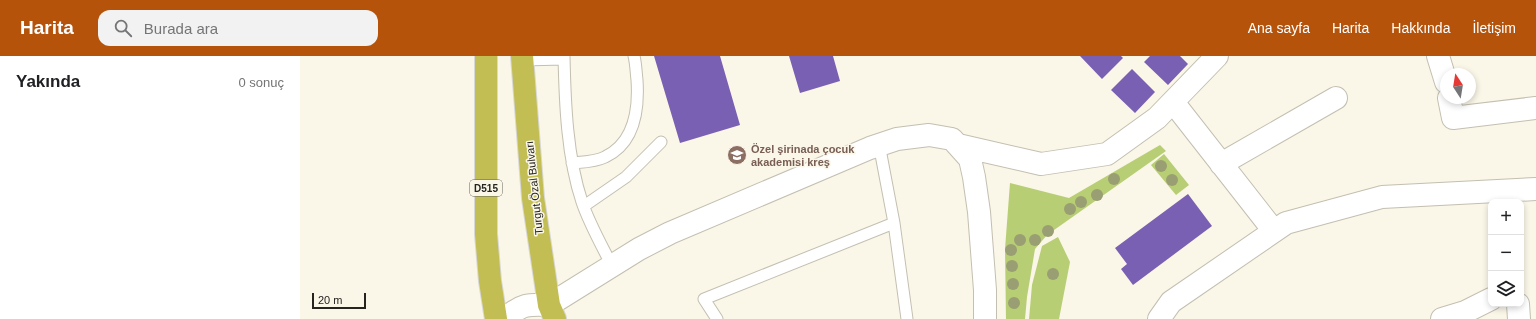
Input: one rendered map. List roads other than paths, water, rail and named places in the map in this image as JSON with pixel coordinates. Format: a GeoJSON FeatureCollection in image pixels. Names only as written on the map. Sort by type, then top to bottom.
{"type":"FeatureCollection","features":[{"type":"Feature","properties":{"kind":"highway","name":"D515"},"geometry":{"type":"LineString","coordinates":[[486,56],[486,234],[490,281],[496,319]]}},
{"type":"Feature","properties":{"kind":"highway","name":"Turgut Özal Bulvarı"},"geometry":{"type":"LineString","coordinates":[[522,58],[533,198],[552,312]]}},
{"type":"Feature","properties":{"kind":"street"},"geometry":{"type":"LineString","coordinates":[[958,145],[1041,164],[1107,154],[1157,118],[1217,56]]}},
{"type":"Feature","properties":{"kind":"street"},"geometry":{"type":"LineString","coordinates":[[1438,56],[1442,68]]}},
{"type":"Feature","properties":{"kind":"street"},"geometry":{"type":"LineString","coordinates":[[1221,164],[1336,98]]}},
{"type":"Feature","properties":{"kind":"street"},"geometry":{"type":"LineString","coordinates":[[1173,102],[1274,231]]}},
{"type":"Feature","properties":{"kind":"street"},"geometry":{"type":"LineString","coordinates":[[1450,104],[1453,118],[1536,108]]}},
{"type":"Feature","properties":{"kind":"street"},"geometry":{"type":"LineString","coordinates":[[505,319],[514,310],[530,304],[552,312],[612,266],[670,233],[880,144],[896,139],[929,135],[952,139],[970,159],[979,212],[984,282],[984,319]]}},
{"type":"Feature","properties":{"kind":"street"},"geometry":{"type":"LineString","coordinates":[[1159,319],[1171,302],[1286,223],[1382,197],[1510,196],[1536,189]]}},
{"type":"Feature","properties":{"kind":"street"},"geometry":{"type":"LineString","coordinates":[[486,234],[486,319]]}},
{"type":"Feature","properties":{"kind":"street"},"geometry":{"type":"LineString","coordinates":[[1442,319],[1465,312],[1488,300]]}},
{"type":"Feature","properties":{"kind":"street"},"geometry":{"type":"LineString","coordinates":[[1518,307],[1519,319]]}},
{"type":"Feature","properties":{"kind":"lane"},"geometry":{"type":"LineString","coordinates":[[572,163],[596,160],[612,153],[626,139],[632,130],[638,96],[634,56]]}},
{"type":"Feature","properties":{"kind":"lane"},"geometry":{"type":"LineString","coordinates":[[522,58],[564,57],[564,90],[572,163],[584,206],[612,266]]}},
{"type":"Feature","properties":{"kind":"lane"},"geometry":{"type":"LineString","coordinates":[[584,206],[626,177],[661,142]]}},
{"type":"Feature","properties":{"kind":"lane"},"geometry":{"type":"LineString","coordinates":[[880,144],[894,223],[907,319]]}},
{"type":"Feature","properties":{"kind":"lane"},"geometry":{"type":"LineString","coordinates":[[717,319],[704,299],[894,223]]}},
{"type":"Feature","properties":{"kind":"place","name":"Özel şirinada çocuk akademisi kreş"},"geometry":{"type":"Point","coordinates":[737,155]}}]}
